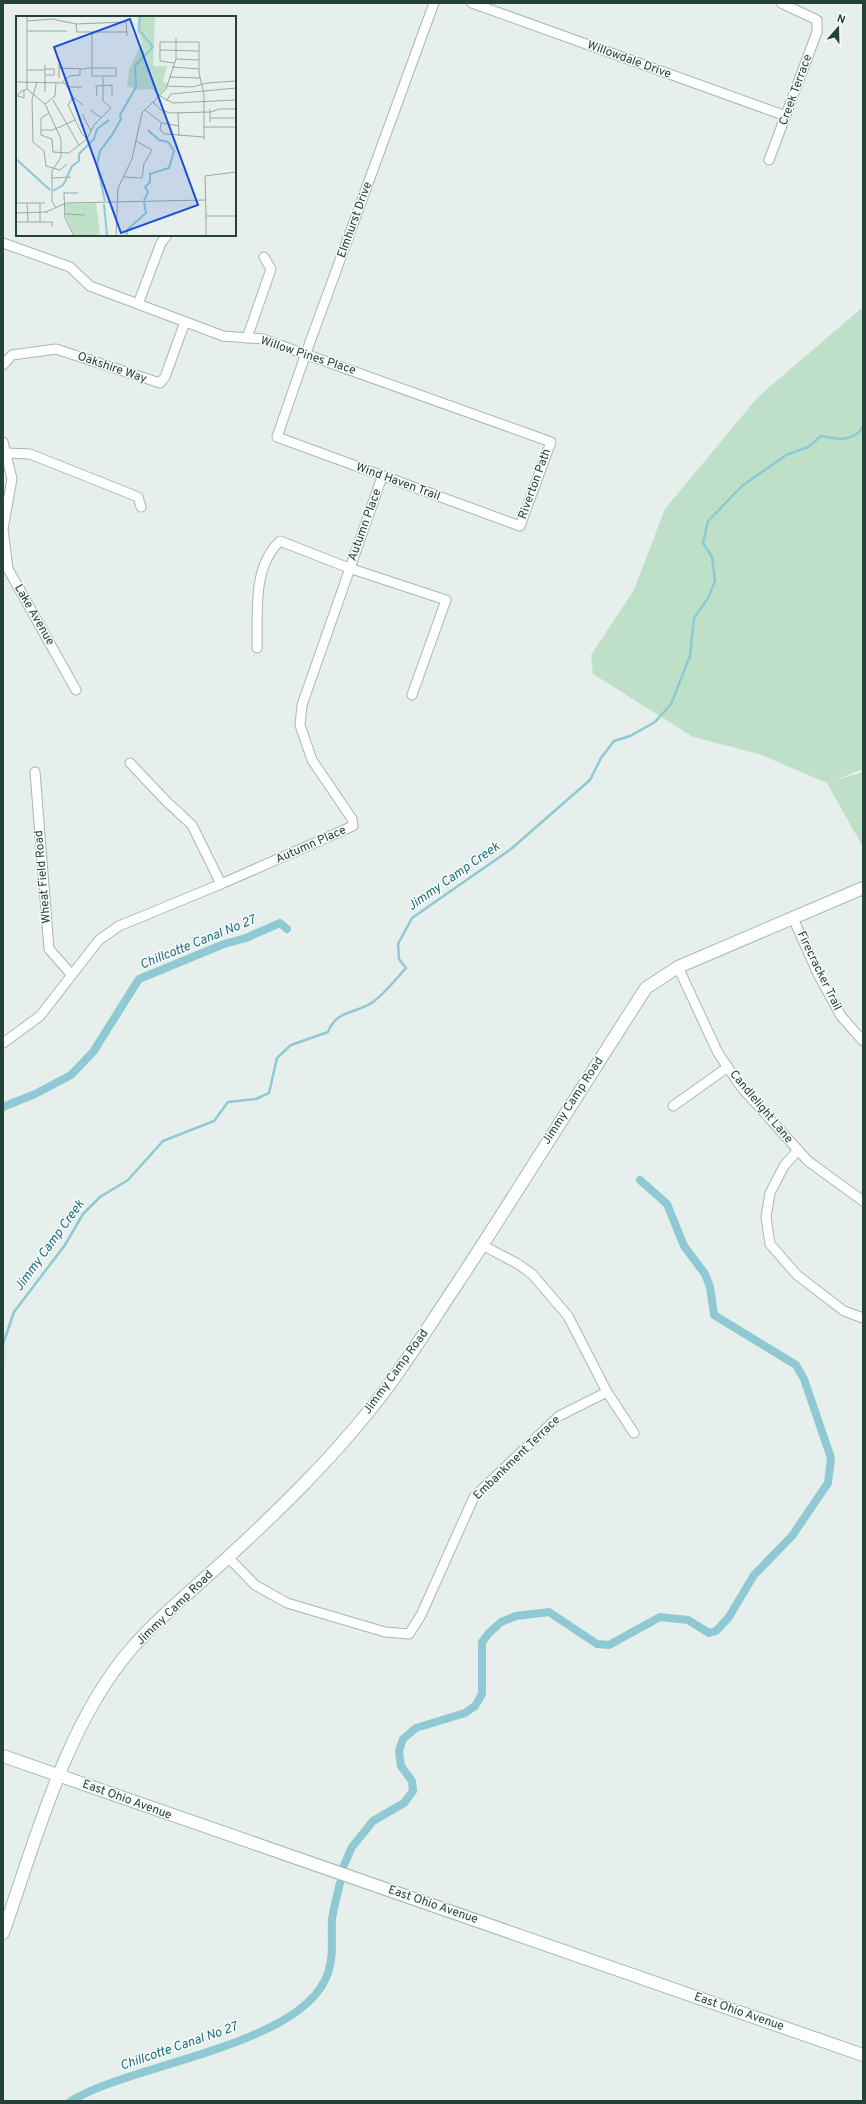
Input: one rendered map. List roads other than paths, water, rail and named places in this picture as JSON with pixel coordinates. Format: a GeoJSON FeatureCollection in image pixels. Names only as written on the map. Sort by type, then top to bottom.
{"type":"FeatureCollection","features":[{"type":"Feature","properties":{"kind":"street","name":"Elmhurst Drive"},"geometry":{"type":"LineString","coordinates":[[277,437],[306,353],[434,3]]}},
{"type":"Feature","properties":{"kind":"street","name":"Willowdale Drive"},"geometry":{"type":"LineString","coordinates":[[472,3],[786,116]]}},
{"type":"Feature","properties":{"kind":"street","name":"Creek Terrace"},"geometry":{"type":"LineString","coordinates":[[769,160],[817,32],[816,20],[781,3]]}},
{"type":"Feature","properties":{"kind":"street"},"geometry":{"type":"LineString","coordinates":[[138,304],[161,243],[166,236]]}},
{"type":"Feature","properties":{"kind":"street","name":"Willow Pines Place"},"geometry":{"type":"LineString","coordinates":[[3,243],[70,267],[90,286],[185,322],[224,336],[263,339],[306,353],[551,442]]}},
{"type":"Feature","properties":{"kind":"street"},"geometry":{"type":"LineString","coordinates":[[247,338],[271,269],[264,258]]}},
{"type":"Feature","properties":{"kind":"street","name":"Oakshire Way"},"geometry":{"type":"LineString","coordinates":[[3,365],[12,355],[56,349],[160,383],[165,376],[185,322]]}},
{"type":"Feature","properties":{"kind":"street","name":"Wind Haven Trail"},"geometry":{"type":"LineString","coordinates":[[277,437],[520,526]]}},
{"type":"Feature","properties":{"kind":"street","name":"Lake Avenue"},"geometry":{"type":"LineString","coordinates":[[3,442],[12,479],[3,529],[5,569],[76,690]]}},
{"type":"Feature","properties":{"kind":"street","name":"Riverton Path"},"geometry":{"type":"LineString","coordinates":[[520,526],[551,442]]}},
{"type":"Feature","properties":{"kind":"street"},"geometry":{"type":"LineString","coordinates":[[6,453],[30,454],[138,496],[141,507]]}},
{"type":"Feature","properties":{"kind":"street","name":"Autumn Place"},"geometry":{"type":"LineString","coordinates":[[3,1043],[40,1016],[71,974],[99,940],[119,926],[221,884],[353,826],[352,819],[312,760],[300,725],[302,705],[382,476]]}},
{"type":"Feature","properties":{"kind":"street"},"geometry":{"type":"LineString","coordinates":[[257,648],[259,585],[270,550],[280,541],[349,568],[446,600],[412,695]]}},
{"type":"Feature","properties":{"kind":"street"},"geometry":{"type":"LineString","coordinates":[[130,763],[167,802],[192,825],[221,884]]}},
{"type":"Feature","properties":{"kind":"street","name":"Wheat Field Road"},"geometry":{"type":"LineString","coordinates":[[35,772],[49,949],[71,974]]}},
{"type":"Feature","properties":{"kind":"street","name":"Jimmy Camp Road"},"geometry":{"type":"LineString","coordinates":[[3,1933],[59,1775],[76,1734],[100,1693],[130,1650],[163,1616],[228,1557],[326,1461],[374,1406],[482,1245],[646,988],[678,967],[863,888]]}},
{"type":"Feature","properties":{"kind":"street","name":"Firecracker Trail"},"geometry":{"type":"LineString","coordinates":[[793,918],[818,974],[841,1016],[863,1041]]}},
{"type":"Feature","properties":{"kind":"street","name":"Candlelight Lane"},"geometry":{"type":"LineString","coordinates":[[678,967],[718,1053],[741,1087],[808,1162],[863,1201]]}},
{"type":"Feature","properties":{"kind":"street"},"geometry":{"type":"LineString","coordinates":[[672,1106],[728,1067]]}},
{"type":"Feature","properties":{"kind":"street"},"geometry":{"type":"LineString","coordinates":[[798,1150],[784,1166],[770,1193],[766,1217],[770,1244],[797,1275],[844,1311],[863,1318]]}},
{"type":"Feature","properties":{"kind":"street"},"geometry":{"type":"LineString","coordinates":[[482,1245],[518,1264],[532,1274],[568,1316],[608,1392],[634,1432]]}},
{"type":"Feature","properties":{"kind":"street","name":"Embankment Terrace"},"geometry":{"type":"LineString","coordinates":[[228,1557],[255,1585],[287,1603],[385,1632],[409,1634],[421,1615],[474,1497],[559,1416],[608,1392]]}},
{"type":"Feature","properties":{"kind":"street","name":"East Ohio Avenue"},"geometry":{"type":"LineString","coordinates":[[3,1756],[863,2055]]}},
{"type":"Feature","properties":{"kind":"waterway","name":"Jimmy Camp Creek"},"geometry":{"type":"LineString","coordinates":[[3,1366],[3,1344],[14,1312],[65,1245],[83,1214],[100,1197],[128,1180],[163,1141],[214,1121],[228,1102],[256,1099],[269,1093],[277,1058],[291,1045],[328,1032],[336,1019],[373,1002],[406,968],[399,959],[398,944],[412,918],[511,849],[590,780],[601,758],[614,741],[630,736],[655,722],[671,704],[690,656],[694,618],[708,598],[715,581],[712,557],[703,543],[708,521],[742,486],[786,455],[808,447],[821,436],[838,439],[849,438],[854,436],[863,427]]}},
{"type":"Feature","properties":{"kind":"waterway","name":"Chillcotte Canal No 27"},"geometry":{"type":"LineString","coordinates":[[3,1107],[35,1094],[71,1075],[93,1052],[139,979],[224,944],[246,938],[280,923],[287,929]]}},
{"type":"Feature","properties":{"kind":"waterway","name":"Chillcotte Canal No 27"},"geometry":{"type":"LineString","coordinates":[[344,1865],[352,1847],[373,1821],[404,1803],[413,1791],[412,1781],[401,1766],[399,1751],[403,1739],[416,1728],[465,1713],[475,1706],[482,1694],[482,1642],[501,1622],[516,1616],[549,1612],[597,1644],[609,1645],[660,1617],[688,1620],[709,1633],[716,1631],[729,1617],[754,1575],[792,1536],[828,1483],[831,1458],[804,1379],[796,1365],[714,1315],[710,1287],[705,1274],[684,1246],[667,1204],[640,1180]]}},
{"type":"Feature","properties":{"kind":"waterway","name":"Chillcotte Canal No 27"},"geometry":{"type":"LineString","coordinates":[[71,2101],[99,2088],[134,2075],[252,2036],[286,2018],[313,1998],[330,1967],[332,1953],[332,1919],[340,1883]]}}]}
